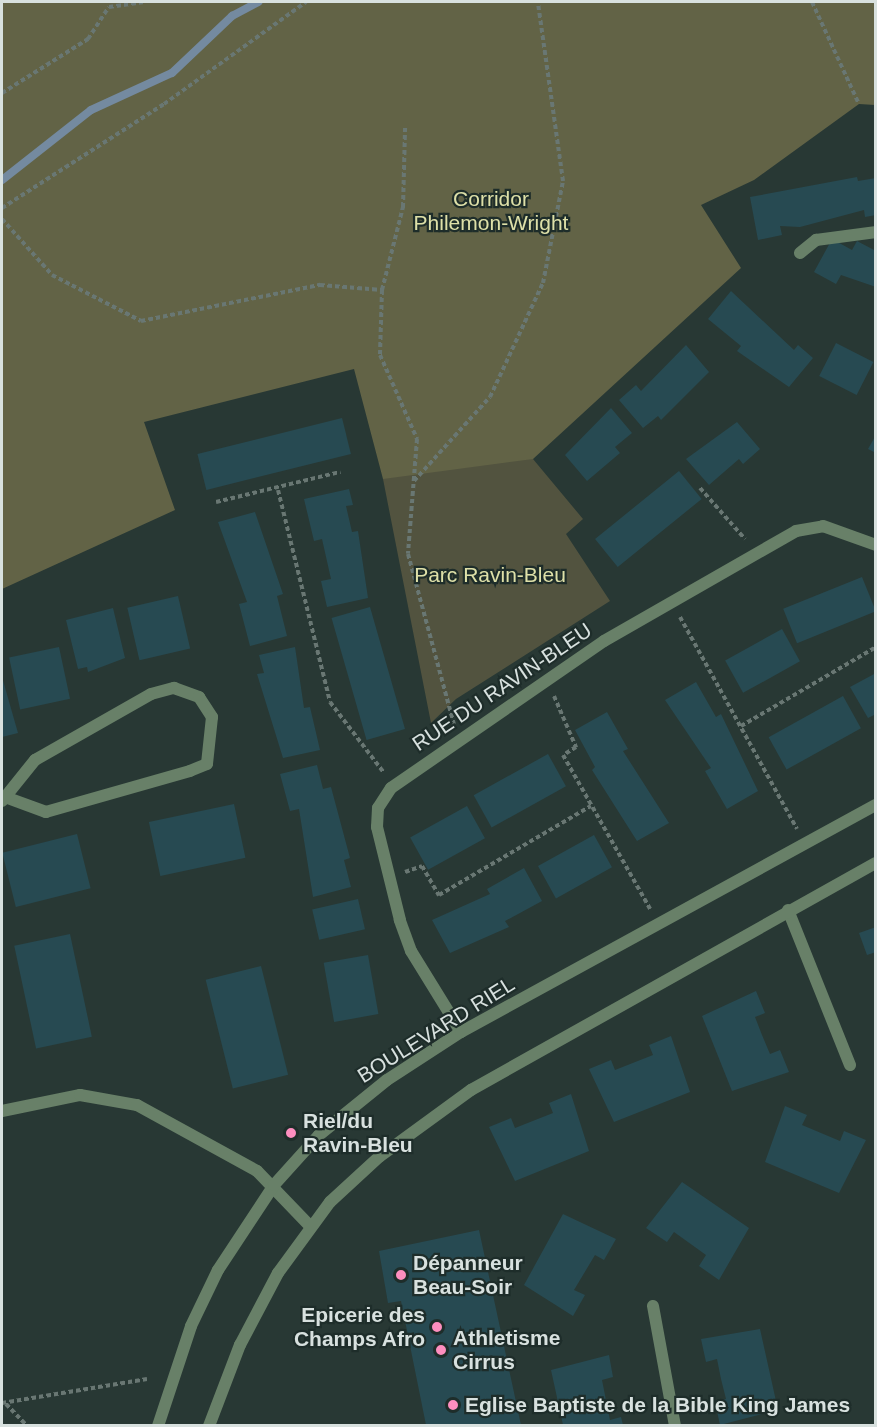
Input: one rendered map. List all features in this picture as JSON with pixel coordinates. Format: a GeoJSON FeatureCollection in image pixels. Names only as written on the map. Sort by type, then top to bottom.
{"type":"FeatureCollection","features":[{"type":"Feature","properties":{"kind":"street"},"geometry":{"type":"LineString","coordinates":[[800,253],[816,240],[876,232]]}},
{"type":"Feature","properties":{"kind":"street","name":"RUE DU RAVIN-BLEU"},"geometry":{"type":"LineString","coordinates":[[461,1032],[411,951],[400,920],[377,827],[378,808],[394,785],[545,681],[671,602],[755,554],[812,526],[841,530],[876,545]]}},
{"type":"Feature","properties":{"kind":"street"},"geometry":{"type":"LineString","coordinates":[[174,688],[199,697],[212,717],[207,764],[190,771],[46,812],[3,799],[16,777],[35,760],[151,694],[174,688]]}},
{"type":"Feature","properties":{"kind":"street","name":"BOULEVARD RIEL"},"geometry":{"type":"LineString","coordinates":[[158,1425],[191,1326],[218,1270],[274,1185],[360,1100],[461,1032],[876,805]]}},
{"type":"Feature","properties":{"kind":"street"},"geometry":{"type":"LineString","coordinates":[[209,1425],[257,1309],[310,1226],[352,1180],[441,1109],[788,910],[876,863]]}},
{"type":"Feature","properties":{"kind":"street"},"geometry":{"type":"LineString","coordinates":[[788,910],[850,1065]]}},
{"type":"Feature","properties":{"kind":"street"},"geometry":{"type":"LineString","coordinates":[[2,1111],[80,1095],[112,1097],[137,1105],[274,1185],[310,1226]]}},
{"type":"Feature","properties":{"kind":"street"},"geometry":{"type":"LineString","coordinates":[[653,1306],[675,1425]]}},
{"type":"Feature","properties":{"kind":"path"},"geometry":{"type":"LineString","coordinates":[[2,93],[88,39],[109,7],[146,2]]}},
{"type":"Feature","properties":{"kind":"path"},"geometry":{"type":"LineString","coordinates":[[2,208],[164,104],[306,2]]}},
{"type":"Feature","properties":{"kind":"path"},"geometry":{"type":"LineString","coordinates":[[414,481],[490,397],[543,282],[563,181],[538,2]]}},
{"type":"Feature","properties":{"kind":"path"},"geometry":{"type":"LineString","coordinates":[[812,2],[860,104]]}},
{"type":"Feature","properties":{"kind":"path"},"geometry":{"type":"LineString","coordinates":[[405,128],[403,207],[382,290],[380,355],[417,439],[408,554],[459,739]]}},
{"type":"Feature","properties":{"kind":"path"},"geometry":{"type":"LineString","coordinates":[[2,219],[52,275],[141,321],[320,285],[382,290]]}},
{"type":"Feature","properties":{"kind":"path"},"geometry":{"type":"LineString","coordinates":[[216,502],[278,490],[340,472]]}},
{"type":"Feature","properties":{"kind":"path"},"geometry":{"type":"LineString","coordinates":[[700,488],[755,554]]}},
{"type":"Feature","properties":{"kind":"path"},"geometry":{"type":"LineString","coordinates":[[278,490],[330,702],[394,785]]}},
{"type":"Feature","properties":{"kind":"path"},"geometry":{"type":"LineString","coordinates":[[671,602],[798,829]]}},
{"type":"Feature","properties":{"kind":"path"},"geometry":{"type":"LineString","coordinates":[[741,726],[876,647]]}},
{"type":"Feature","properties":{"kind":"path"},"geometry":{"type":"LineString","coordinates":[[545,681],[576,747],[563,755],[650,910]]}},
{"type":"Feature","properties":{"kind":"path"},"geometry":{"type":"LineString","coordinates":[[404,873],[422,867],[439,895],[591,806]]}},
{"type":"Feature","properties":{"kind":"path"},"geometry":{"type":"LineString","coordinates":[[3,1403],[147,1379]]}},
{"type":"Feature","properties":{"kind":"path"},"geometry":{"type":"LineString","coordinates":[[3,1403],[27,1425]]}},
{"type":"Feature","properties":{"kind":"green space","name":"Corridor Philemon-Wright"},"geometry":{"type":"Polygon","coordinates":[[[2,2],[875,2],[875,105],[859,104],[754,180],[701,205],[741,268],[533,459],[383,479],[354,369],[144,422],[175,510],[2,589],[2,2]]]}},
{"type":"Feature","properties":{"kind":"green space","name":"Parc Ravin-Bleu"},"geometry":{"type":"Polygon","coordinates":[[[388,416],[533,459],[583,519],[566,534],[610,601],[456,699],[431,723],[383,479],[388,416]]]}},
{"type":"Feature","properties":{"kind":"building"},"geometry":{"type":"Polygon","coordinates":[[[857,177],[858,181],[876,178],[876,215],[865,217],[864,210],[800,227],[780,226],[782,235],[758,240],[750,197],[857,177]]]}},
{"type":"Feature","properties":{"kind":"building"},"geometry":{"type":"Polygon","coordinates":[[[832,239],[852,250],[857,241],[876,251],[876,287],[841,275],[836,284],[814,272],[832,239]]]}},
{"type":"Feature","properties":{"kind":"building"},"geometry":{"type":"Polygon","coordinates":[[[731,291],[794,350],[798,345],[813,358],[789,387],[737,351],[741,346],[708,319],[731,291]]]}},
{"type":"Feature","properties":{"kind":"building"},"geometry":{"type":"Polygon","coordinates":[[[836,343],[873,362],[857,395],[819,376],[836,343]]]}},
{"type":"Feature","properties":{"kind":"building"},"geometry":{"type":"Polygon","coordinates":[[[686,345],[709,372],[661,420],[658,416],[643,428],[619,400],[636,385],[641,391],[686,345]]]}},
{"type":"Feature","properties":{"kind":"building"},"geometry":{"type":"Polygon","coordinates":[[[611,408],[632,433],[615,447],[620,453],[587,481],[565,455],[611,408]]]}},
{"type":"Feature","properties":{"kind":"building"},"geometry":{"type":"Polygon","coordinates":[[[342,418],[351,454],[206,490],[197,454],[342,418]]]}},
{"type":"Feature","properties":{"kind":"building"},"geometry":{"type":"Polygon","coordinates":[[[737,422],[760,449],[743,464],[739,459],[709,485],[686,459],[737,422]]]}},
{"type":"Feature","properties":{"kind":"building"},"geometry":{"type":"Polygon","coordinates":[[[876,435],[876,453],[868,449],[876,435]]]}},
{"type":"Feature","properties":{"kind":"building"},"geometry":{"type":"Polygon","coordinates":[[[679,471],[702,499],[618,567],[595,539],[679,471]]]}},
{"type":"Feature","properties":{"kind":"building"},"geometry":{"type":"Polygon","coordinates":[[[349,489],[353,505],[346,506],[352,532],[358,531],[368,598],[327,607],[321,581],[331,579],[322,539],[314,541],[304,499],[349,489]]]}},
{"type":"Feature","properties":{"kind":"building"},"geometry":{"type":"Polygon","coordinates":[[[255,512],[283,594],[277,596],[287,636],[250,646],[239,604],[247,602],[218,522],[255,512]]]}},
{"type":"Feature","properties":{"kind":"building"},"geometry":{"type":"Polygon","coordinates":[[[862,577],[876,611],[797,643],[783,609],[862,577]]]}},
{"type":"Feature","properties":{"kind":"building"},"geometry":{"type":"Polygon","coordinates":[[[178,596],[190,649],[139,660],[127,608],[178,596]]]}},
{"type":"Feature","properties":{"kind":"building"},"geometry":{"type":"Polygon","coordinates":[[[370,607],[405,729],[367,740],[332,618],[370,607]]]}},
{"type":"Feature","properties":{"kind":"building"},"geometry":{"type":"Polygon","coordinates":[[[113,608],[125,658],[88,672],[87,667],[78,669],[66,620],[113,608]]]}},
{"type":"Feature","properties":{"kind":"building"},"geometry":{"type":"Polygon","coordinates":[[[782,629],[800,661],[743,693],[725,661],[782,629]]]}},
{"type":"Feature","properties":{"kind":"building"},"geometry":{"type":"Polygon","coordinates":[[[59,647],[70,699],[20,709],[9,658],[59,647]]]}},
{"type":"Feature","properties":{"kind":"building"},"geometry":{"type":"Polygon","coordinates":[[[295,647],[304,708],[310,707],[320,750],[283,758],[257,674],[264,673],[259,655],[295,647]]]}},
{"type":"Feature","properties":{"kind":"building"},"geometry":{"type":"Polygon","coordinates":[[[876,673],[876,714],[868,718],[850,687],[876,673]]]}},
{"type":"Feature","properties":{"kind":"building"},"geometry":{"type":"Polygon","coordinates":[[[2,677],[18,733],[2,737],[2,677]]]}},
{"type":"Feature","properties":{"kind":"building"},"geometry":{"type":"Polygon","coordinates":[[[696,682],[716,717],[721,714],[758,791],[727,809],[705,771],[711,768],[665,700],[696,682]]]}},
{"type":"Feature","properties":{"kind":"building"},"geometry":{"type":"Polygon","coordinates":[[[843,696],[861,728],[787,770],[769,737],[843,696]]]}},
{"type":"Feature","properties":{"kind":"building"},"geometry":{"type":"Polygon","coordinates":[[[607,712],[628,749],[623,751],[669,823],[637,841],[592,770],[595,767],[575,730],[607,712]]]}},
{"type":"Feature","properties":{"kind":"building"},"geometry":{"type":"Polygon","coordinates":[[[548,754],[566,786],[492,828],[474,795],[548,754]]]}},
{"type":"Feature","properties":{"kind":"building"},"geometry":{"type":"Polygon","coordinates":[[[317,765],[323,789],[331,787],[350,858],[344,860],[351,887],[313,897],[299,809],[290,811],[280,774],[317,765]]]}},
{"type":"Feature","properties":{"kind":"building"},"geometry":{"type":"Polygon","coordinates":[[[234,804],[245,858],[160,876],[149,822],[234,804]]]}},
{"type":"Feature","properties":{"kind":"building"},"geometry":{"type":"Polygon","coordinates":[[[467,806],[485,838],[428,870],[410,838],[467,806]]]}},
{"type":"Feature","properties":{"kind":"building"},"geometry":{"type":"Polygon","coordinates":[[[77,834],[91,888],[16,907],[2,853],[77,834]]]}},
{"type":"Feature","properties":{"kind":"building"},"geometry":{"type":"Polygon","coordinates":[[[594,835],[612,867],[556,898],[538,866],[594,835]]]}},
{"type":"Feature","properties":{"kind":"building"},"geometry":{"type":"Polygon","coordinates":[[[524,868],[542,901],[505,921],[509,927],[450,953],[432,920],[490,894],[487,889],[524,868]]]}},
{"type":"Feature","properties":{"kind":"building"},"geometry":{"type":"Polygon","coordinates":[[[358,899],[365,929],[319,940],[312,910],[358,899]]]}},
{"type":"Feature","properties":{"kind":"building"},"geometry":{"type":"Polygon","coordinates":[[[876,927],[876,952],[867,955],[859,933],[876,927]]]}},
{"type":"Feature","properties":{"kind":"building"},"geometry":{"type":"Polygon","coordinates":[[[70,934],[92,1037],[36,1049],[14,946],[70,934]]]}},
{"type":"Feature","properties":{"kind":"building"},"geometry":{"type":"Polygon","coordinates":[[[368,955],[378,1014],[334,1022],[324,963],[368,955]]]}},
{"type":"Feature","properties":{"kind":"building"},"geometry":{"type":"Polygon","coordinates":[[[261,966],[288,1075],[233,1088],[206,980],[261,966]]]}},
{"type":"Feature","properties":{"kind":"building"},"geometry":{"type":"Polygon","coordinates":[[[756,991],[765,1013],[755,1017],[762,1035],[770,1054],[780,1050],[789,1072],[732,1091],[702,1016],[756,991]]]}},
{"type":"Feature","properties":{"kind":"building"},"geometry":{"type":"Polygon","coordinates":[[[671,1036],[690,1092],[614,1122],[589,1069],[611,1060],[615,1070],[653,1055],[649,1045],[671,1036]]]}},
{"type":"Feature","properties":{"kind":"building"},"geometry":{"type":"Polygon","coordinates":[[[571,1094],[589,1151],[515,1181],[489,1127],[511,1118],[515,1128],[553,1113],[549,1103],[571,1094]]]}},
{"type":"Feature","properties":{"kind":"building"},"geometry":{"type":"Polygon","coordinates":[[[785,1106],[807,1115],[802,1125],[840,1141],[844,1131],[866,1140],[839,1193],[765,1162],[785,1106]]]}},
{"type":"Feature","properties":{"kind":"building"},"geometry":{"type":"Polygon","coordinates":[[[682,1182],[749,1228],[719,1280],[699,1266],[706,1255],[674,1232],[667,1242],[646,1228],[682,1182]]]}},
{"type":"Feature","properties":{"kind":"building"},"geometry":{"type":"Polygon","coordinates":[[[563,1214],[616,1239],[604,1260],[595,1255],[574,1290],[585,1295],[573,1316],[524,1285],[563,1214]]]}},
{"type":"Feature","properties":{"kind":"building"},"geometry":{"type":"Polygon","coordinates":[[[479,1230],[521,1425],[426,1425],[401,1301],[388,1303],[379,1251],[479,1230]]]}},
{"type":"Feature","properties":{"kind":"building"},"geometry":{"type":"Polygon","coordinates":[[[760,1329],[778,1410],[720,1425],[715,1402],[726,1399],[717,1359],[706,1362],[701,1339],[760,1329]]]}},
{"type":"Feature","properties":{"kind":"building"},"geometry":{"type":"Polygon","coordinates":[[[609,1355],[613,1377],[602,1380],[610,1420],[621,1417],[623,1425],[563,1425],[551,1370],[609,1355]]]}},
{"type":"Feature","properties":{"kind":"waterway"},"geometry":{"type":"LineString","coordinates":[[2,180],[91,110],[172,73],[232,16],[258,2]]}},
{"type":"Feature","properties":{"kind":"place","name":"Riel/du Ravin-Bleu"},"geometry":{"type":"Point","coordinates":[291,1133]}},
{"type":"Feature","properties":{"kind":"place","name":"Dépanneur Beau-Soir"},"geometry":{"type":"Point","coordinates":[401,1275]}},
{"type":"Feature","properties":{"kind":"place","name":"Epicerie des Champs Afro"},"geometry":{"type":"Point","coordinates":[437,1327]}},
{"type":"Feature","properties":{"kind":"place","name":"Athletisme Cirrus"},"geometry":{"type":"Point","coordinates":[441,1350]}},
{"type":"Feature","properties":{"kind":"place","name":"Eglise Baptiste de la Bible King James"},"geometry":{"type":"Point","coordinates":[453,1405]}}]}
